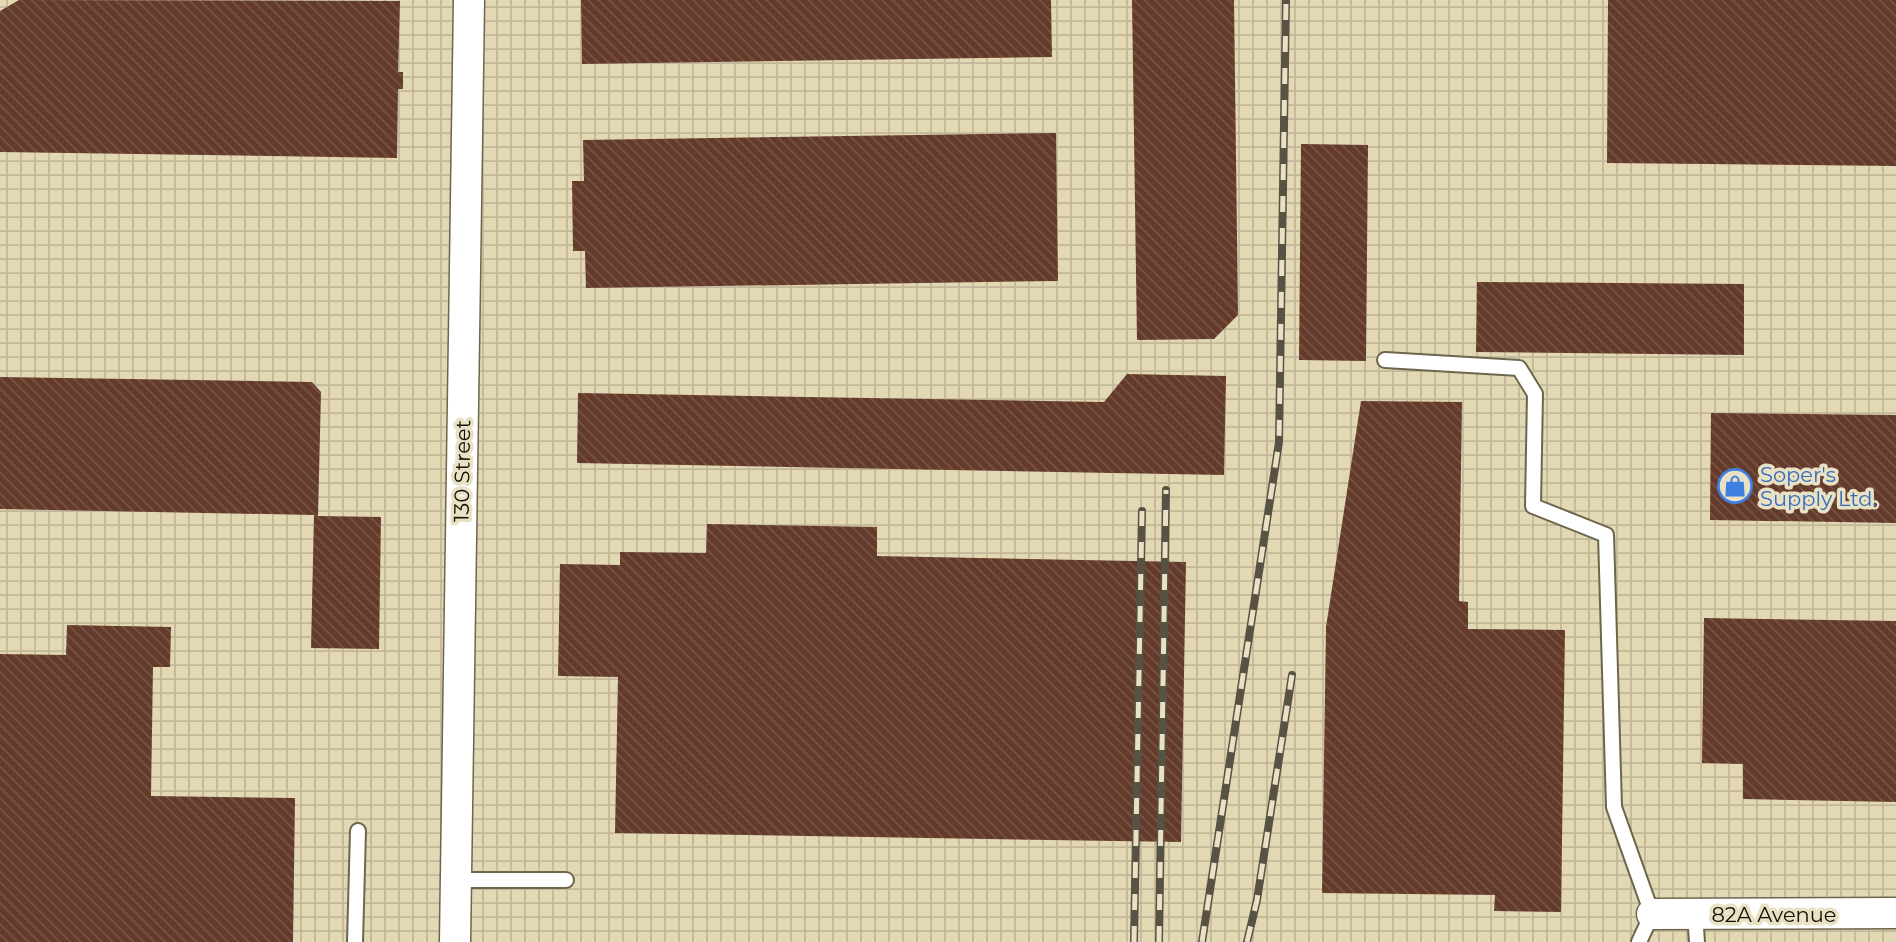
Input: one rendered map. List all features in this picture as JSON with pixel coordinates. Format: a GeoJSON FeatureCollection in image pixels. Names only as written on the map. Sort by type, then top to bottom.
{"type":"FeatureCollection","features":[{"type":"Feature","properties":{"kind":"street","name":"130 Street"},"geometry":{"type":"LineString","coordinates":[[455,942],[468,0]]}},
{"type":"Feature","properties":{"kind":"street","name":"82A Avenue"},"geometry":{"type":"LineString","coordinates":[[1652,914],[1696,928],[1896,913]]}},
{"type":"Feature","properties":{"kind":"lane"},"geometry":{"type":"LineString","coordinates":[[1385,360],[1519,368],[1535,394],[1533,506],[1606,535],[1614,807],[1652,914],[1639,942]]}},
{"type":"Feature","properties":{"kind":"lane"},"geometry":{"type":"LineString","coordinates":[[355,942],[358,831]]}},
{"type":"Feature","properties":{"kind":"lane"},"geometry":{"type":"LineString","coordinates":[[456,880],[565,880]]}},
{"type":"Feature","properties":{"kind":"shaded area"},"geometry":{"type":"Polygon","coordinates":[[[0,0],[1896,0],[1896,942],[0,942],[0,0]]]}},
{"type":"Feature","properties":{"kind":"building"},"geometry":{"type":"Polygon","coordinates":[[[19,0],[400,1],[398,72],[403,72],[403,89],[398,89],[397,158],[0,152],[0,11],[19,0]]]}},
{"type":"Feature","properties":{"kind":"building"},"geometry":{"type":"Polygon","coordinates":[[[581,0],[1051,0],[1052,57],[582,64],[581,0]]]}},
{"type":"Feature","properties":{"kind":"building"},"geometry":{"type":"Polygon","coordinates":[[[1132,0],[1234,0],[1238,315],[1214,339],[1137,340],[1132,0]]]}},
{"type":"Feature","properties":{"kind":"building"},"geometry":{"type":"Polygon","coordinates":[[[1608,0],[1896,0],[1896,166],[1607,163],[1608,0]]]}},
{"type":"Feature","properties":{"kind":"building"},"geometry":{"type":"Polygon","coordinates":[[[1056,133],[1058,281],[586,288],[585,251],[573,251],[572,181],[584,181],[583,140],[1056,133]]]}},
{"type":"Feature","properties":{"kind":"building"},"geometry":{"type":"Polygon","coordinates":[[[1301,144],[1368,145],[1366,361],[1299,360],[1301,144]]]}},
{"type":"Feature","properties":{"kind":"building"},"geometry":{"type":"Polygon","coordinates":[[[1477,282],[1744,284],[1744,355],[1476,352],[1477,282]]]}},
{"type":"Feature","properties":{"kind":"building"},"geometry":{"type":"Polygon","coordinates":[[[1127,374],[1226,376],[1224,475],[577,463],[578,393],[1104,402],[1127,374]]]}},
{"type":"Feature","properties":{"kind":"building"},"geometry":{"type":"Polygon","coordinates":[[[0,377],[312,382],[321,392],[318,516],[381,517],[379,649],[311,648],[314,515],[0,509],[0,377]]]}},
{"type":"Feature","properties":{"kind":"building"},"geometry":{"type":"Polygon","coordinates":[[[1361,401],[1462,402],[1459,601],[1468,602],[1468,629],[1565,630],[1561,912],[1494,911],[1495,895],[1322,893],[1326,627],[1361,401]]]}},
{"type":"Feature","properties":{"kind":"building"},"geometry":{"type":"Polygon","coordinates":[[[1711,413],[1896,415],[1896,523],[1710,520],[1711,413]]]}},
{"type":"Feature","properties":{"kind":"building"},"geometry":{"type":"Polygon","coordinates":[[[707,524],[877,527],[877,556],[1186,562],[1181,842],[615,833],[618,677],[558,676],[560,564],[620,565],[620,552],[706,553],[707,524]]]}},
{"type":"Feature","properties":{"kind":"building"},"geometry":{"type":"Polygon","coordinates":[[[1704,618],[1896,621],[1896,802],[1743,799],[1743,764],[1702,763],[1704,618]]]}},
{"type":"Feature","properties":{"kind":"building"},"geometry":{"type":"Polygon","coordinates":[[[67,625],[171,627],[170,667],[153,667],[151,796],[295,798],[293,942],[0,942],[0,654],[66,655],[67,625]]]}},
{"type":"Feature","properties":{"kind":"railway"},"geometry":{"type":"LineString","coordinates":[[1202,942],[1279,442],[1286,0]]}},
{"type":"Feature","properties":{"kind":"railway"},"geometry":{"type":"LineString","coordinates":[[1159,942],[1166,490]]}},
{"type":"Feature","properties":{"kind":"railway"},"geometry":{"type":"LineString","coordinates":[[1134,942],[1142,511]]}},
{"type":"Feature","properties":{"kind":"railway"},"geometry":{"type":"LineString","coordinates":[[1247,942],[1257,900],[1292,675]]}},
{"type":"Feature","properties":{"kind":"place","name":"Soper's Supply Ltd."},"geometry":{"type":"Point","coordinates":[1735,486]}}]}
